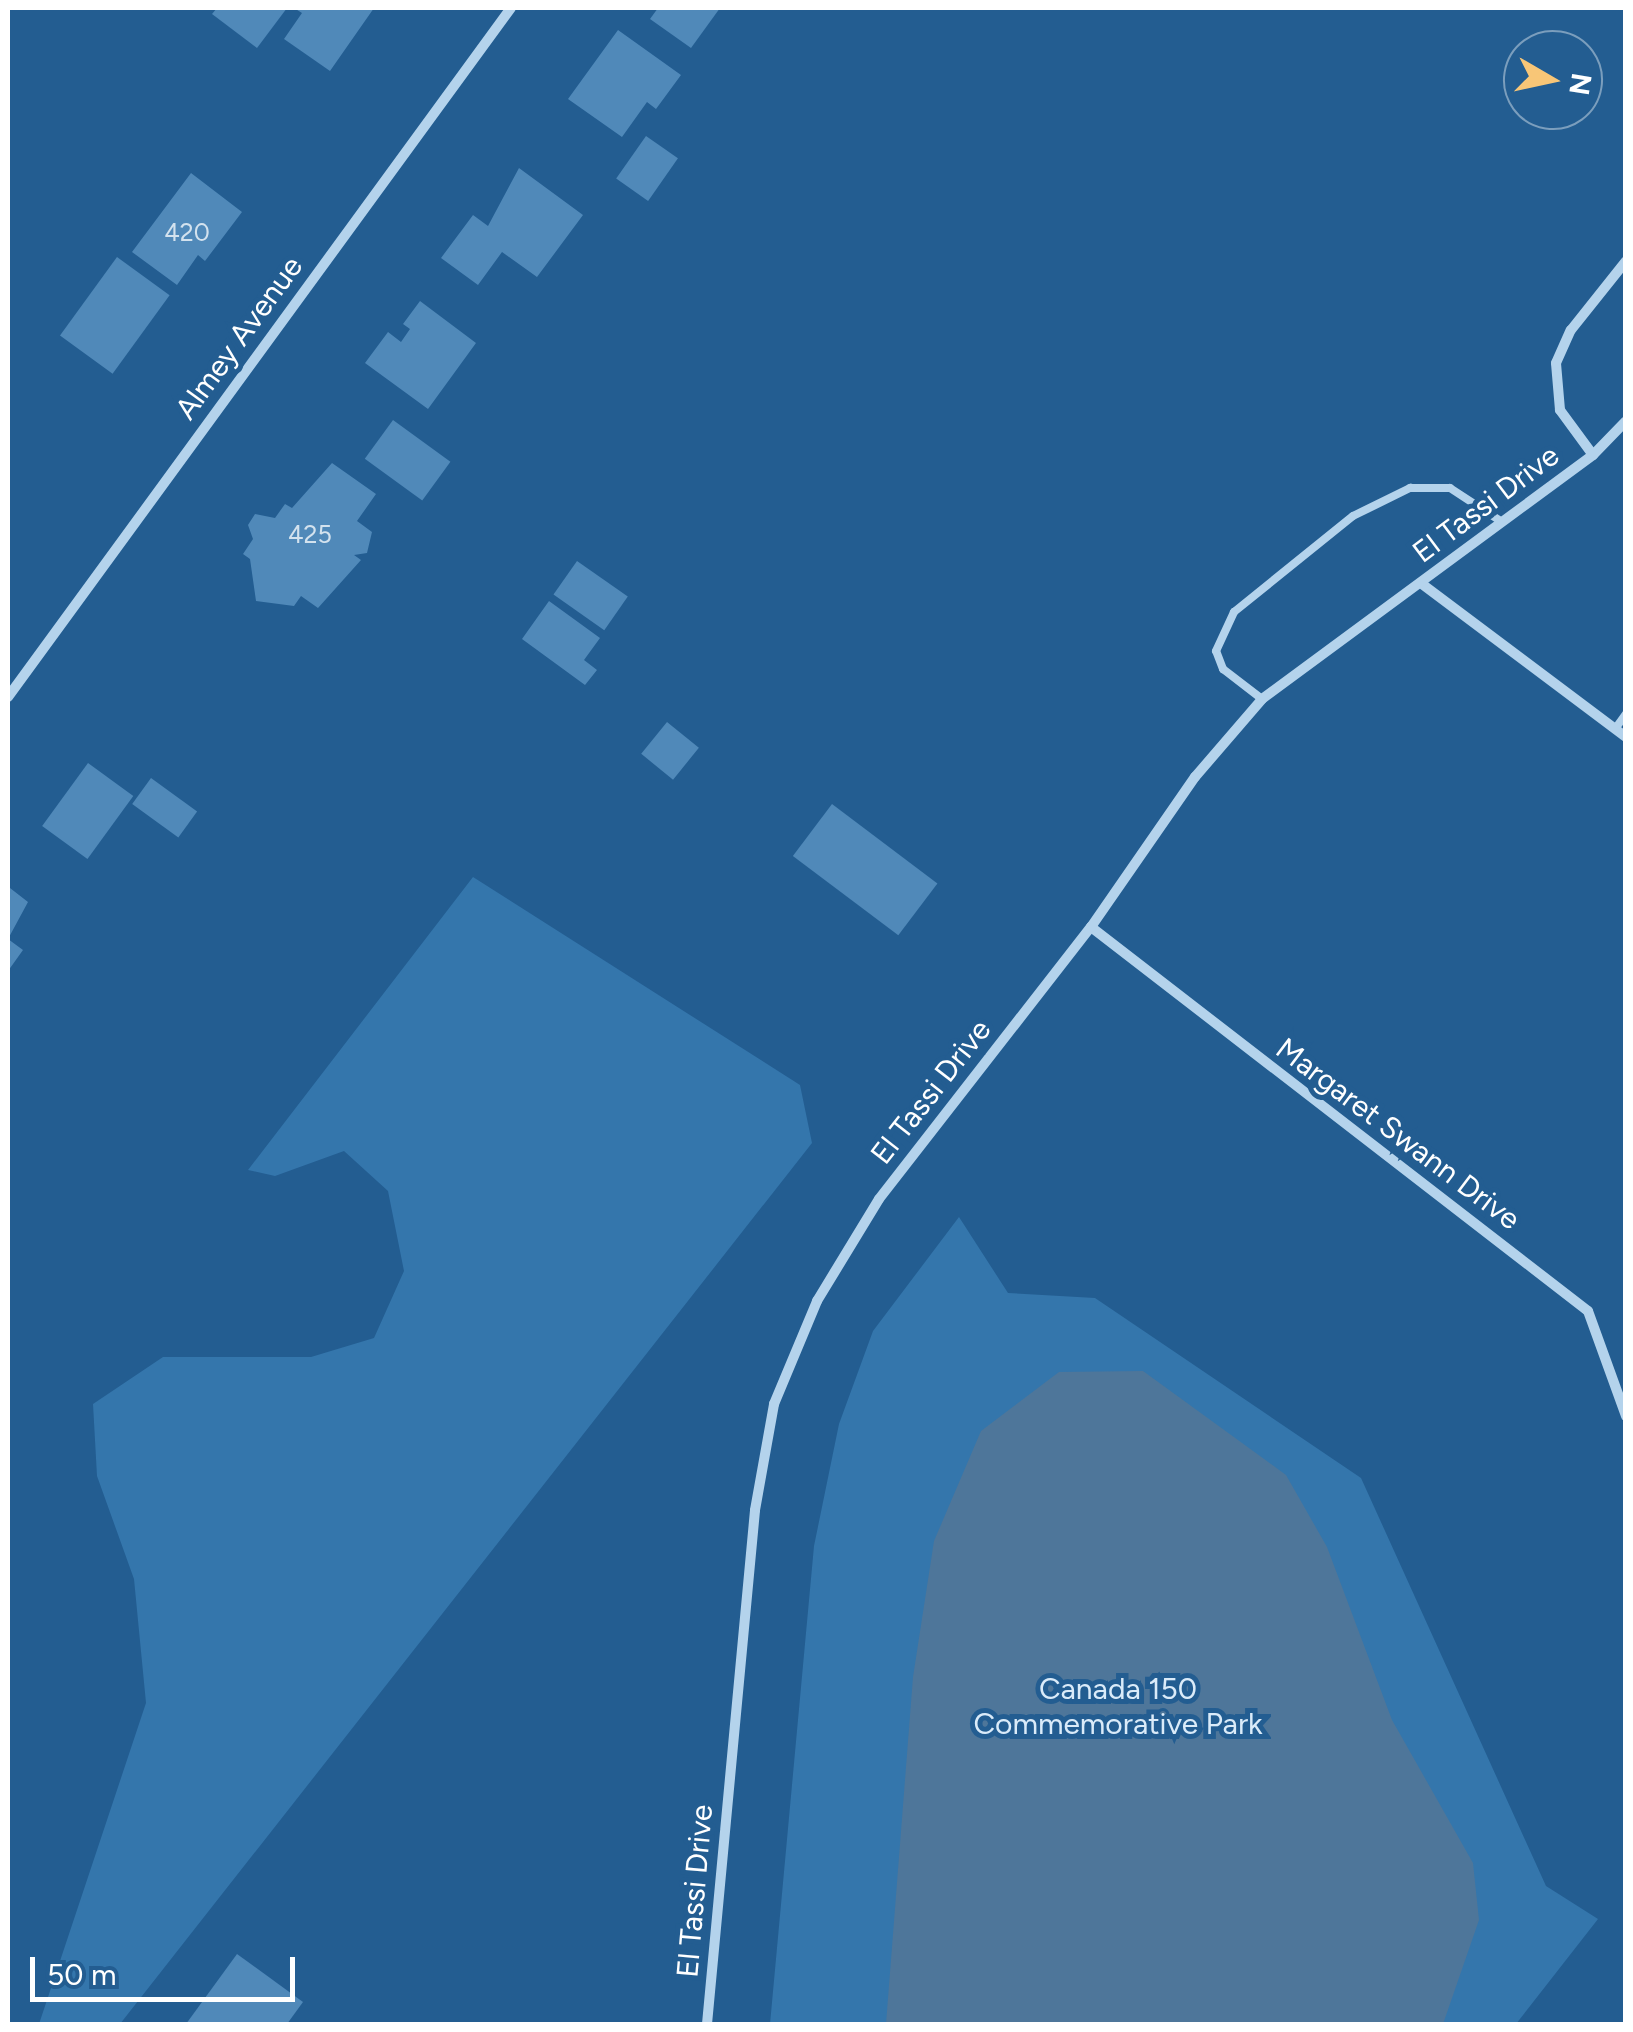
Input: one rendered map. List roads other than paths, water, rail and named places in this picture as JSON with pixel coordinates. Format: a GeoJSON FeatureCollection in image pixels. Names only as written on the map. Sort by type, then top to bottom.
{"type":"FeatureCollection","features":[{"type":"Feature","properties":{"kind":"street","name":"Almey Avenue"},"geometry":{"type":"LineString","coordinates":[[8,697],[511,8]]}},
{"type":"Feature","properties":{"kind":"street"},"geometry":{"type":"LineString","coordinates":[[1594,454],[1560,410],[1556,363],[1571,330],[1626,260]]}},
{"type":"Feature","properties":{"kind":"street","name":"El Tassi Drive"},"geometry":{"type":"LineString","coordinates":[[708,2024],[755,1510],[774,1404],[816,1301],[879,1199],[1092,927],[1196,777],[1262,699],[1594,454],[1626,421]]}},
{"type":"Feature","properties":{"kind":"street"},"geometry":{"type":"LineString","coordinates":[[1422,584],[1626,737]]}},
{"type":"Feature","properties":{"kind":"street","name":"Margaret Swann Drive"},"geometry":{"type":"LineString","coordinates":[[1092,927],[1588,1311],[1621,1386],[1626,1416]]}},
{"type":"Feature","properties":{"kind":"lane"},"geometry":{"type":"LineString","coordinates":[[1262,699],[1224,669],[1216,651],[1234,612],[1339,526],[1410,488],[1450,488],[1502,522]]}},
{"type":"Feature","properties":{"kind":"lane"},"geometry":{"type":"LineString","coordinates":[[1615,729],[1626,714]]}},
{"type":"Feature","properties":{"kind":"park label","name":"Canada 150 Commemorative Park"},"geometry":{"type":"Point","coordinates":[1118,1706]}}]}
